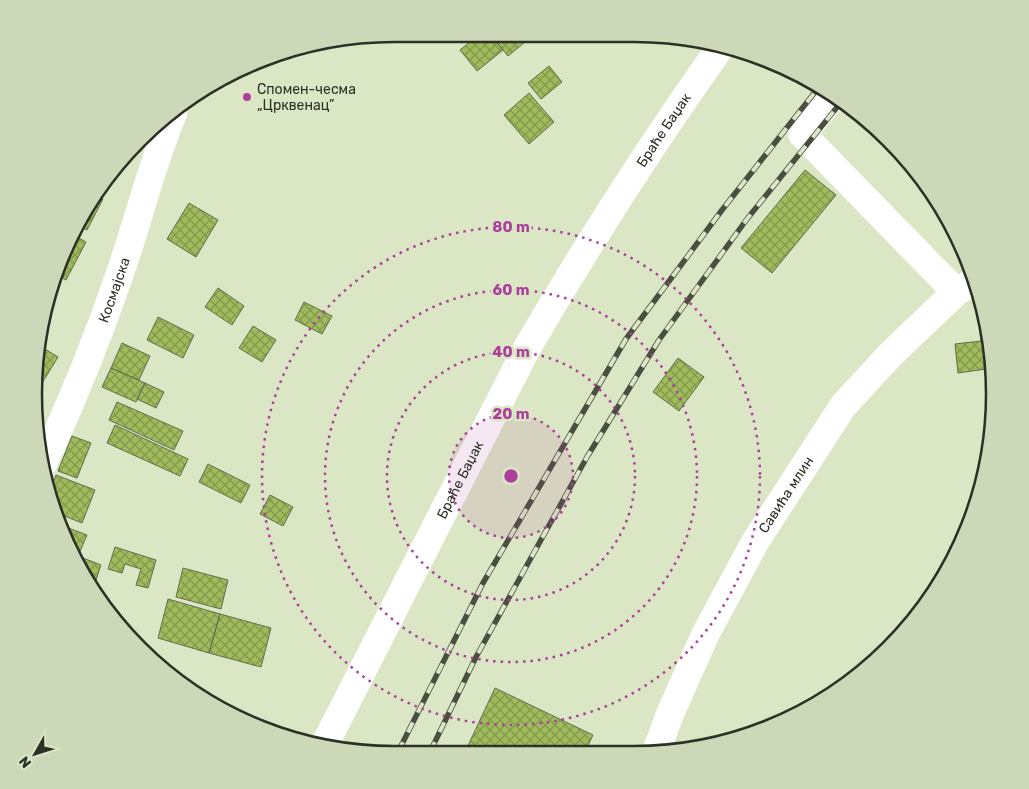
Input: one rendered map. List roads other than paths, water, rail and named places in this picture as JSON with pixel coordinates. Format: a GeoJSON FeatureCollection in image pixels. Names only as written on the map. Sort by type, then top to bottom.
{"type":"FeatureCollection","features":[{"type":"Feature","properties":{"kind":"street","name":"Браће Баџак"},"geometry":{"type":"LineString","coordinates":[[327,740],[528,348],[555,301],[622,195],[717,52]]}},
{"type":"Feature","properties":{"kind":"street"},"geometry":{"type":"LineString","coordinates":[[829,102],[802,134],[966,286]]}},
{"type":"Feature","properties":{"kind":"street","name":"Космајска"},"geometry":{"type":"LineString","coordinates":[[48,453],[74,395],[112,295],[169,124]]}},
{"type":"Feature","properties":{"kind":"street","name":"Савића млин"},"geometry":{"type":"LineString","coordinates":[[658,746],[704,634],[755,542],[798,473],[843,406],[890,355],[966,286]]}},
{"type":"Feature","properties":{"kind":"railway"},"geometry":{"type":"LineString","coordinates":[[401,746],[483,583],[626,339],[722,210],[815,92]]}},
{"type":"Feature","properties":{"kind":"railway"},"geometry":{"type":"LineString","coordinates":[[433,746],[476,657],[587,457],[659,340],[747,219],[837,107]]}},
{"type":"Feature","properties":{"kind":"place","name":"Спомен-чесма „Црквенац”"},"geometry":{"type":"Point","coordinates":[247,97]}}]}
